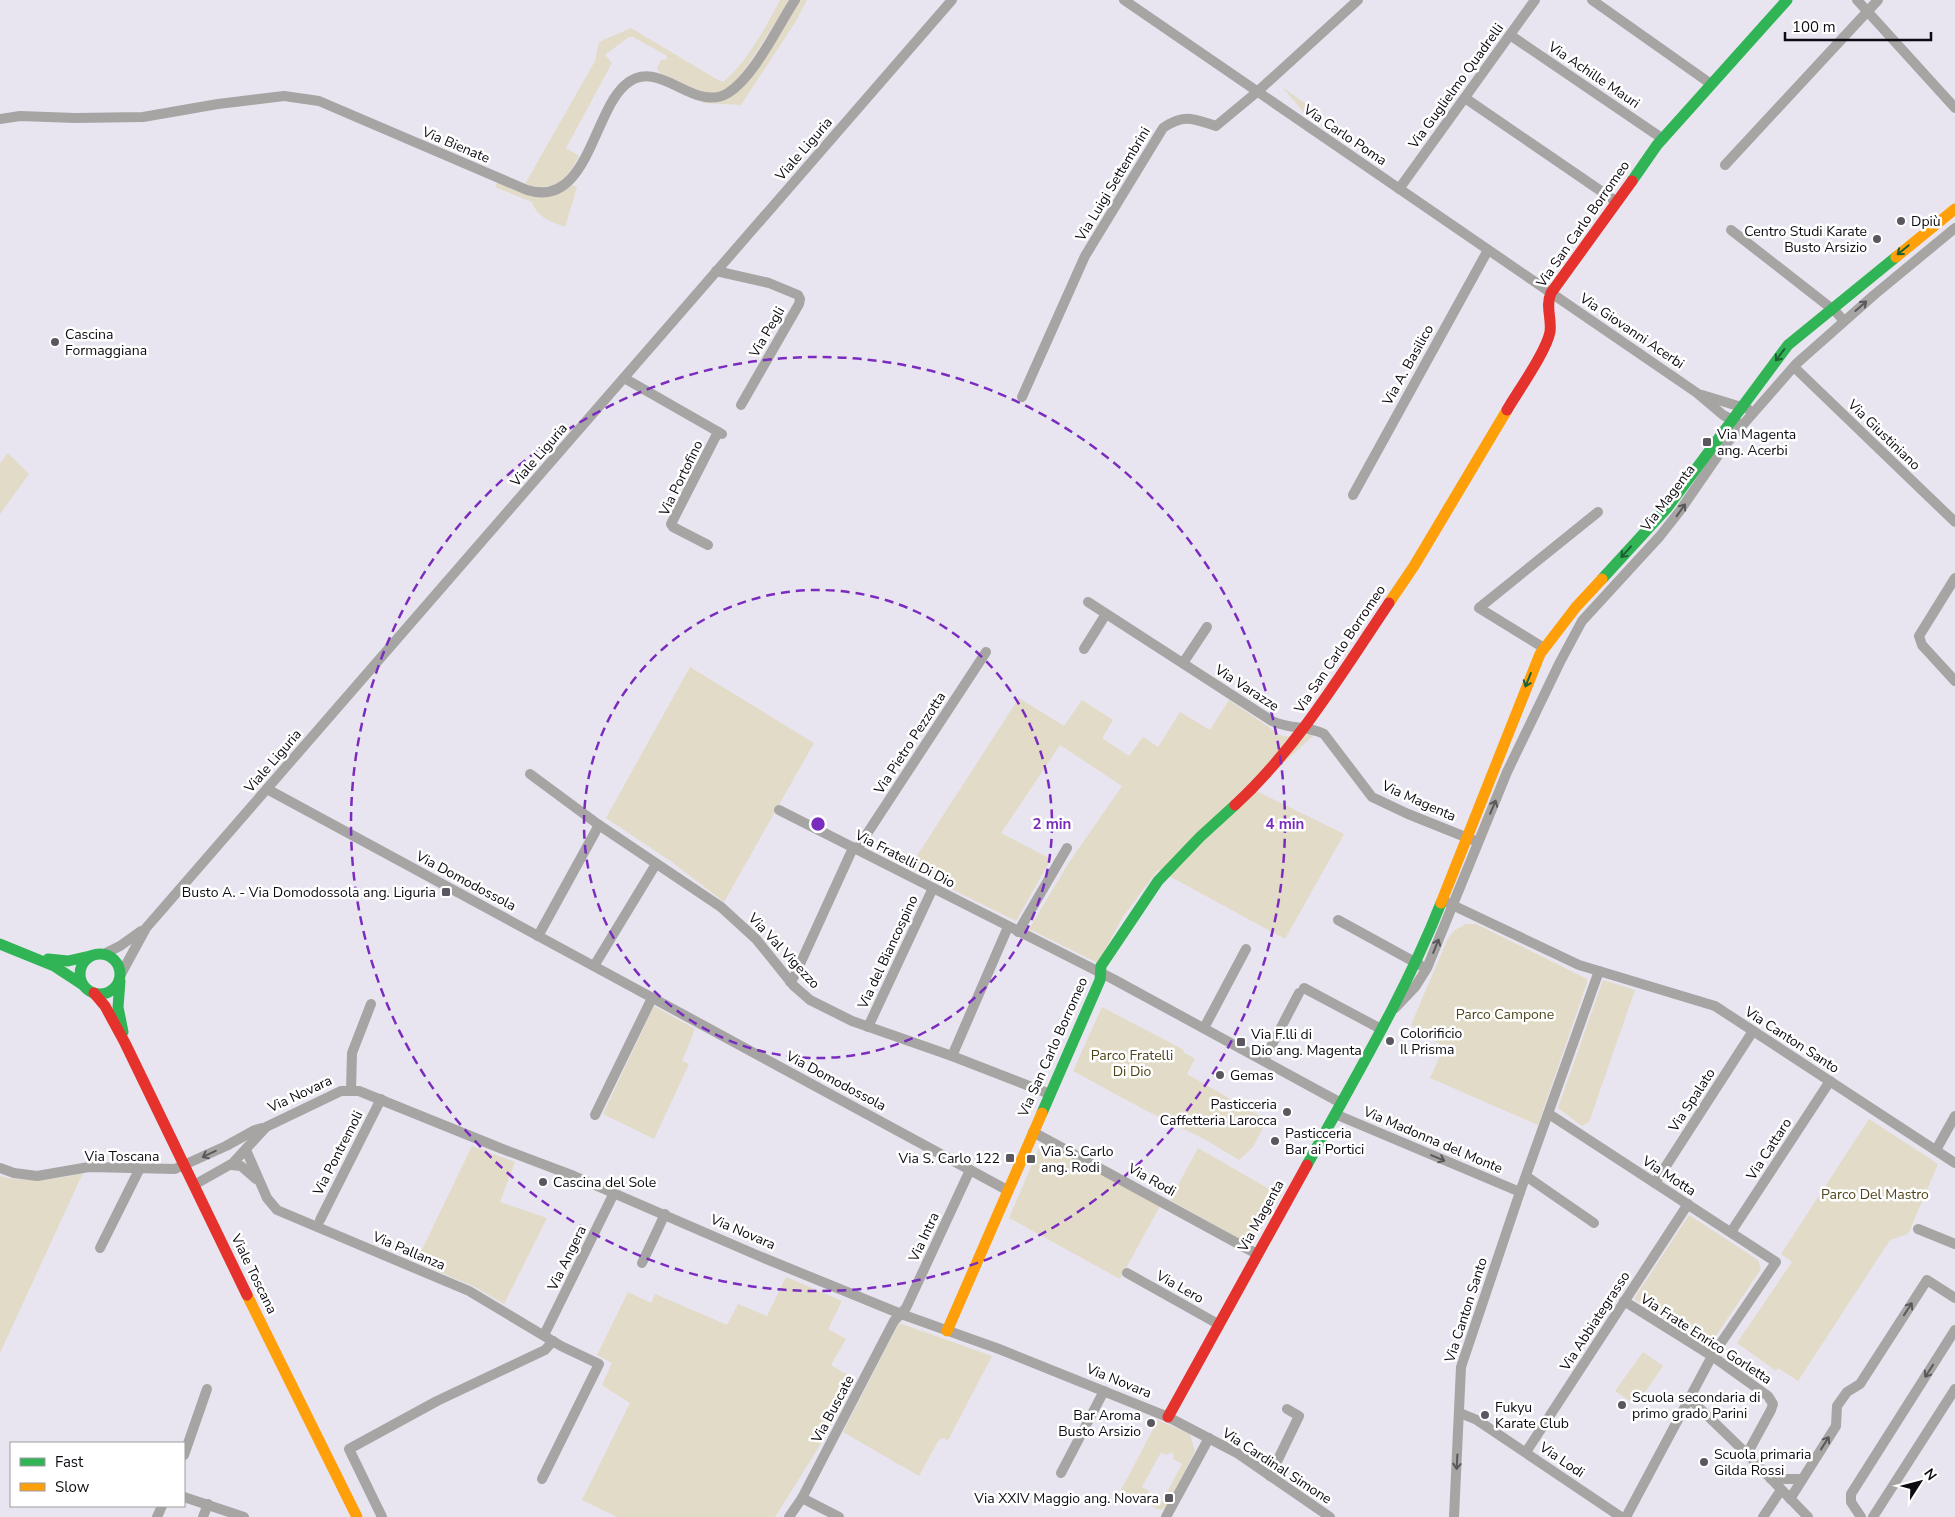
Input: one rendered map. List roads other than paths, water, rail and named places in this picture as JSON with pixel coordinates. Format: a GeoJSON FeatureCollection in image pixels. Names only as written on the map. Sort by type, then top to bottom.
{"type":"FeatureCollection","features":[{"type":"Feature","properties":{"kind":"street","name":"Via Bienate"},"geometry":{"type":"LineString","coordinates":[[0,119],[20,116],[75,118],[143,117],[277,97],[298,97],[318,101],[529,190],[550,191],[565,184],[578,170],[615,97],[629,82],[636,78],[652,77],[662,79],[702,97],[710,98],[725,94],[739,84],[752,69],[794,0]]}},
{"type":"Feature","properties":{"kind":"street","name":"Viale Liguria"},"geometry":{"type":"LineString","coordinates":[[120,977],[146,928],[952,0]]}},
{"type":"Feature","properties":{"kind":"street","name":"Via Carlo Poma"},"geometry":{"type":"LineString","coordinates":[[1124,0],[1551,293]]}},
{"type":"Feature","properties":{"kind":"street","name":"Via Luigi Settembrini"},"geometry":{"type":"LineString","coordinates":[[1022,397],[1085,256],[1163,128],[1179,119],[1187,118],[1216,126],[1258,92],[1358,0]]}},
{"type":"Feature","properties":{"kind":"street","name":"Via Guglielmo Quadrelli"},"geometry":{"type":"LineString","coordinates":[[1399,189],[1535,0]]}},
{"type":"Feature","properties":{"kind":"street"},"geometry":{"type":"LineString","coordinates":[[1592,0],[1711,84]]}},
{"type":"Feature","properties":{"kind":"street","name":"Via San Carlo Borromeo"},"geometry":{"type":"LineString","coordinates":[[946,1331],[1100,980],[1101,966],[1158,881],[1200,837],[1258,783],[1308,723],[1414,566],[1544,348],[1550,331],[1548,299],[1551,293],[1663,139],[1787,0]]}},
{"type":"Feature","properties":{"kind":"street"},"geometry":{"type":"LineString","coordinates":[[1857,0],[1955,107]]}},
{"type":"Feature","properties":{"kind":"street"},"geometry":{"type":"LineString","coordinates":[[1725,165],[1878,0]]}},
{"type":"Feature","properties":{"kind":"street","name":"Via Achille Mauri"},"geometry":{"type":"LineString","coordinates":[[1510,35],[1663,139]]}},
{"type":"Feature","properties":{"kind":"street"},"geometry":{"type":"LineString","coordinates":[[1465,98],[1617,202]]}},
{"type":"Feature","properties":{"kind":"street","name":"Via Magenta"},"geometry":{"type":"LineString","coordinates":[[1168,1417],[1381,1029],[1421,965],[1473,840],[1529,678],[1544,648],[1576,607],[1667,508],[1788,345],[1955,208]]}},
{"type":"Feature","properties":{"kind":"street","name":"Via Magenta"},"geometry":{"type":"LineString","coordinates":[[1473,840],[1576,630],[1586,616],[1668,527],[1722,448],[1794,367],[1844,321],[1955,228]]}},
{"type":"Feature","properties":{"kind":"street"},"geometry":{"type":"LineString","coordinates":[[1731,230],[1831,308],[1844,321]]}},
{"type":"Feature","properties":{"kind":"street","name":"Via A. Basilico"},"geometry":{"type":"LineString","coordinates":[[1353,495],[1488,250]]}},
{"type":"Feature","properties":{"kind":"street","name":"Via Pegli"},"geometry":{"type":"LineString","coordinates":[[716,271],[769,283],[798,295],[800,299],[741,405]]}},
{"type":"Feature","properties":{"kind":"street","name":"Via Giovanni Acerbi"},"geometry":{"type":"LineString","coordinates":[[1551,293],[1697,393]]}},
{"type":"Feature","properties":{"kind":"street","name":"Via Giustiniano"},"geometry":{"type":"LineString","coordinates":[[1794,367],[1955,522]]}},
{"type":"Feature","properties":{"kind":"street","name":"Via Portofino"},"geometry":{"type":"LineString","coordinates":[[624,378],[720,433],[671,523],[673,527],[708,546]]}},
{"type":"Feature","properties":{"kind":"street"},"geometry":{"type":"LineString","coordinates":[[1697,393],[1742,406],[1747,408],[1752,415]]}},
{"type":"Feature","properties":{"kind":"street"},"geometry":{"type":"LineString","coordinates":[[1697,393],[1723,416],[1742,425]]}},
{"type":"Feature","properties":{"kind":"street"},"geometry":{"type":"LineString","coordinates":[[1544,648],[1479,608],[1598,512]]}},
{"type":"Feature","properties":{"kind":"street"},"geometry":{"type":"LineString","coordinates":[[1955,578],[1918,636],[1922,645],[1955,681]]}},
{"type":"Feature","properties":{"kind":"street","name":"Via Varazze"},"geometry":{"type":"LineString","coordinates":[[1088,602],[1272,721],[1289,728],[1318,731],[1327,738]]}},
{"type":"Feature","properties":{"kind":"street"},"geometry":{"type":"LineString","coordinates":[[1576,607],[1586,616]]}},
{"type":"Feature","properties":{"kind":"street"},"geometry":{"type":"LineString","coordinates":[[1084,649],[1106,614]]}},
{"type":"Feature","properties":{"kind":"street"},"geometry":{"type":"LineString","coordinates":[[1183,663],[1207,627]]}},
{"type":"Feature","properties":{"kind":"street","name":"Via Pietro Pezzotta"},"geometry":{"type":"LineString","coordinates":[[790,982],[855,849],[986,652]]}},
{"type":"Feature","properties":{"kind":"street","name":"Via Magenta"},"geometry":{"type":"LineString","coordinates":[[1327,738],[1372,797],[1408,814],[1473,840]]}},
{"type":"Feature","properties":{"kind":"street","name":"Via Val Vigezzo"},"geometry":{"type":"LineString","coordinates":[[530,774],[599,825],[721,907],[760,943],[790,982],[818,1005],[843,1018],[952,1056],[1050,1094]]}},
{"type":"Feature","properties":{"kind":"street","name":"Via Domodossola"},"geometry":{"type":"LineString","coordinates":[[267,789],[1007,1190]]}},
{"type":"Feature","properties":{"kind":"street","name":"Via Fratelli Di Dio"},"geometry":{"type":"LineString","coordinates":[[779,810],[1204,1028],[1341,1103]]}},
{"type":"Feature","properties":{"kind":"street"},"geometry":{"type":"LineString","coordinates":[[538,936],[599,825]]}},
{"type":"Feature","properties":{"kind":"street"},"geometry":{"type":"LineString","coordinates":[[1018,932],[1067,848]]}},
{"type":"Feature","properties":{"kind":"street"},"geometry":{"type":"LineString","coordinates":[[594,966],[656,864]]}},
{"type":"Feature","properties":{"kind":"street","name":"Via del Biancospino"},"geometry":{"type":"LineString","coordinates":[[868,1027],[933,888]]}},
{"type":"Feature","properties":{"kind":"street","name":"Via Canton Santo"},"geometry":{"type":"LineString","coordinates":[[1448,902],[1567,960],[1709,1003],[1955,1163]]}},
{"type":"Feature","properties":{"kind":"street"},"geometry":{"type":"LineString","coordinates":[[1338,920],[1421,965]]}},
{"type":"Feature","properties":{"kind":"street"},"geometry":{"type":"LineString","coordinates":[[952,1056],[1008,927]]}},
{"type":"Feature","properties":{"kind":"street","name":"Viale Liguria"},"geometry":{"type":"LineString","coordinates":[[104,954],[120,946],[146,928]]}},
{"type":"Feature","properties":{"kind":"street"},"geometry":{"type":"LineString","coordinates":[[0,944],[37,958],[72,976],[94,993],[108,993],[114,990],[120,977],[116,961],[104,954],[64,961],[37,958]]}},
{"type":"Feature","properties":{"kind":"street"},"geometry":{"type":"LineString","coordinates":[[1204,1028],[1246,948]]}},
{"type":"Feature","properties":{"kind":"street"},"geometry":{"type":"LineString","coordinates":[[83,984],[81,979],[82,966],[90,956]]}},
{"type":"Feature","properties":{"kind":"street","name":"Via Canton Santo"},"geometry":{"type":"LineString","coordinates":[[1454,1517],[1461,1367],[1520,1192],[1599,971]]}},
{"type":"Feature","properties":{"kind":"street","name":"Viale Toscana"},"geometry":{"type":"LineString","coordinates":[[120,977],[118,1007],[126,1044]]}},
{"type":"Feature","properties":{"kind":"street"},"geometry":{"type":"LineString","coordinates":[[1264,1060],[1301,990],[1381,1029]]}},
{"type":"Feature","properties":{"kind":"street","name":"Viale Toscana"},"geometry":{"type":"LineString","coordinates":[[94,993],[105,1006],[126,1044],[357,1517]]}},
{"type":"Feature","properties":{"kind":"street"},"geometry":{"type":"LineString","coordinates":[[595,1116],[652,998]]}},
{"type":"Feature","properties":{"kind":"street"},"geometry":{"type":"LineString","coordinates":[[350,1090],[352,1053],[371,1004]]}},
{"type":"Feature","properties":{"kind":"street","name":"Via Spalato"},"geometry":{"type":"LineString","coordinates":[[1655,1183],[1753,1031]]}},
{"type":"Feature","properties":{"kind":"street","name":"Via Cattaro"},"geometry":{"type":"LineString","coordinates":[[1731,1232],[1830,1081]]}},
{"type":"Feature","properties":{"kind":"street","name":"Via Novara"},"geometry":{"type":"LineString","coordinates":[[184,1166],[255,1130],[266,1127],[335,1094],[350,1090],[359,1091],[614,1193],[759,1256],[901,1314],[999,1349],[1168,1417],[1209,1438]]}},
{"type":"Feature","properties":{"kind":"street","name":"Via Pontremoli"},"geometry":{"type":"LineString","coordinates":[[320,1220],[381,1099]]}},
{"type":"Feature","properties":{"kind":"street","name":"Via Madonna del Monte"},"geometry":{"type":"LineString","coordinates":[[1335,1114],[1520,1192]]}},
{"type":"Feature","properties":{"kind":"street","name":"Via Motta"},"geometry":{"type":"LineString","coordinates":[[1549,1114],[1775,1261],[1775,1264],[1712,1356]]}},
{"type":"Feature","properties":{"kind":"street"},"geometry":{"type":"LineString","coordinates":[[1936,1150],[1955,1116]]}},
{"type":"Feature","properties":{"kind":"street","name":"Via Novara"},"geometry":{"type":"LineString","coordinates":[[194,1185],[231,1165],[266,1127]]}},
{"type":"Feature","properties":{"kind":"street","name":"Via Rodi"},"geometry":{"type":"LineString","coordinates":[[1033,1132],[1257,1254]]}},
{"type":"Feature","properties":{"kind":"street"},"geometry":{"type":"LineString","coordinates":[[230,1144],[242,1153]]}},
{"type":"Feature","properties":{"kind":"street","name":"Via Pallanza"},"geometry":{"type":"LineString","coordinates":[[242,1153],[268,1201],[277,1210],[469,1291],[549,1338],[599,1364],[542,1480]]}},
{"type":"Feature","properties":{"kind":"street","name":"Via Pallanza"},"geometry":{"type":"LineString","coordinates":[[231,1165],[241,1166],[246,1169],[260,1184]]}},
{"type":"Feature","properties":{"kind":"street","name":"Via Toscana"},"geometry":{"type":"LineString","coordinates":[[0,1168],[14,1173],[37,1176],[89,1167],[176,1170],[184,1166]]}},
{"type":"Feature","properties":{"kind":"street"},"geometry":{"type":"LineString","coordinates":[[100,1248],[140,1168]]}},
{"type":"Feature","properties":{"kind":"street","name":"Via Intra"},"geometry":{"type":"LineString","coordinates":[[901,1314],[906,1308],[970,1170]]}},
{"type":"Feature","properties":{"kind":"street"},"geometry":{"type":"LineString","coordinates":[[1526,1176],[1594,1223]]}},
{"type":"Feature","properties":{"kind":"street","name":"Via Angera"},"geometry":{"type":"LineString","coordinates":[[549,1338],[614,1193]]}},
{"type":"Feature","properties":{"kind":"street","name":"Via Abbiategrasso"},"geometry":{"type":"LineString","coordinates":[[1526,1452],[1688,1204]]}},
{"type":"Feature","properties":{"kind":"street"},"geometry":{"type":"LineString","coordinates":[[642,1263],[665,1214]]}},
{"type":"Feature","properties":{"kind":"street"},"geometry":{"type":"LineString","coordinates":[[1918,1228],[1955,1244]]}},
{"type":"Feature","properties":{"kind":"street","name":"Via Lero"},"geometry":{"type":"LineString","coordinates":[[1127,1274],[1218,1324]]}},
{"type":"Feature","properties":{"kind":"street"},"geometry":{"type":"LineString","coordinates":[[1790,1499],[1836,1426],[1837,1406],[1848,1391],[1860,1384],[1927,1280],[1955,1298]]}},
{"type":"Feature","properties":{"kind":"street","name":"Via Frate Enrico Gorletta"},"geometry":{"type":"LineString","coordinates":[[1624,1301],[1712,1356],[1764,1392],[1772,1402],[1771,1410],[1747,1454]]}},
{"type":"Feature","properties":{"kind":"street","name":"Via Buscate"},"geometry":{"type":"LineString","coordinates":[[789,1517],[802,1498],[894,1321],[901,1314]]}},
{"type":"Feature","properties":{"kind":"street"},"geometry":{"type":"LineString","coordinates":[[1861,1517],[1851,1502],[1851,1494],[1955,1330]]}},
{"type":"Feature","properties":{"kind":"street"},"geometry":{"type":"LineString","coordinates":[[382,1517],[349,1449],[436,1401],[545,1350],[549,1338]]}},
{"type":"Feature","properties":{"kind":"street"},"geometry":{"type":"LineString","coordinates":[[1626,1517],[1712,1356]]}},
{"type":"Feature","properties":{"kind":"street"},"geometry":{"type":"LineString","coordinates":[[185,1451],[207,1389]]}},
{"type":"Feature","properties":{"kind":"street"},"geometry":{"type":"LineString","coordinates":[[1873,1517],[1955,1389]]}},
{"type":"Feature","properties":{"kind":"street"},"geometry":{"type":"LineString","coordinates":[[1061,1473],[1104,1392]]}},
{"type":"Feature","properties":{"kind":"street"},"geometry":{"type":"LineString","coordinates":[[1690,1398],[1808,1517]]}},
{"type":"Feature","properties":{"kind":"street"},"geometry":{"type":"LineString","coordinates":[[1270,1476],[1299,1416],[1288,1409]]}},
{"type":"Feature","properties":{"kind":"street","name":"Via Lodi"},"geometry":{"type":"LineString","coordinates":[[1460,1414],[1478,1420],[1621,1517]]}},
{"type":"Feature","properties":{"kind":"street"},"geometry":{"type":"LineString","coordinates":[[1166,1517],[1209,1438]]}},
{"type":"Feature","properties":{"kind":"street","name":"Via Cardinal Simone"},"geometry":{"type":"LineString","coordinates":[[1209,1438],[1237,1453],[1330,1517]]}},
{"type":"Feature","properties":{"kind":"street"},"geometry":{"type":"LineString","coordinates":[[1771,1479],[1802,1479]]}},
{"type":"Feature","properties":{"kind":"street"},"geometry":{"type":"LineString","coordinates":[[1763,1517],[1781,1490]]}},
{"type":"Feature","properties":{"kind":"street"},"geometry":{"type":"LineString","coordinates":[[185,1497],[244,1517]]}},
{"type":"Feature","properties":{"kind":"street"},"geometry":{"type":"LineString","coordinates":[[802,1498],[839,1517]]}},
{"type":"Feature","properties":{"kind":"street"},"geometry":{"type":"LineString","coordinates":[[203,1517],[208,1504]]}},
{"type":"Feature","properties":{"kind":"place","name":"Dpiù"},"geometry":{"type":"Point","coordinates":[1901,221]}},
{"type":"Feature","properties":{"kind":"place","name":"Centro Studi Karate Busto Arsizio"},"geometry":{"type":"Point","coordinates":[1877,239]}},
{"type":"Feature","properties":{"kind":"place","name":"Cascina Formaggiana"},"geometry":{"type":"Point","coordinates":[55,342]}},
{"type":"Feature","properties":{"kind":"place","name":"Via Magenta ang. Acerbi"},"geometry":{"type":"Point","coordinates":[1707,442]}},
{"type":"Feature","properties":{"kind":"place","name":"Busto A. - Via Domodossola ang. Liguria"},"geometry":{"type":"Point","coordinates":[446,892]}},
{"type":"Feature","properties":{"kind":"place","name":"Colorificio Il Prisma"},"geometry":{"type":"Point","coordinates":[1390,1041]}},
{"type":"Feature","properties":{"kind":"place","name":"Via F.lli di Dio ang. Magenta"},"geometry":{"type":"Point","coordinates":[1241,1042]}},
{"type":"Feature","properties":{"kind":"place","name":"Gemas"},"geometry":{"type":"Point","coordinates":[1220,1075]}},
{"type":"Feature","properties":{"kind":"place","name":"Pasticceria Caffetteria Larocca"},"geometry":{"type":"Point","coordinates":[1287,1112]}},
{"type":"Feature","properties":{"kind":"place","name":"Pasticceria Bar ai Portici"},"geometry":{"type":"Point","coordinates":[1275,1141]}},
{"type":"Feature","properties":{"kind":"place","name":"Via S. Carlo 122"},"geometry":{"type":"Point","coordinates":[1010,1158]}},
{"type":"Feature","properties":{"kind":"place","name":"Via S. Carlo ang. Rodi"},"geometry":{"type":"Point","coordinates":[1031,1159]}},
{"type":"Feature","properties":{"kind":"place","name":"Cascina del Sole"},"geometry":{"type":"Point","coordinates":[543,1182]}},
{"type":"Feature","properties":{"kind":"place","name":"Scuola secondaria di primo grado Parini"},"geometry":{"type":"Point","coordinates":[1622,1405]}},
{"type":"Feature","properties":{"kind":"place","name":"Fukyu Karate Club"},"geometry":{"type":"Point","coordinates":[1485,1415]}},
{"type":"Feature","properties":{"kind":"place","name":"Bar Aroma Busto Arsizio"},"geometry":{"type":"Point","coordinates":[1151,1423]}},
{"type":"Feature","properties":{"kind":"place","name":"Scuola primaria Gilda Rossi"},"geometry":{"type":"Point","coordinates":[1704,1462]}},
{"type":"Feature","properties":{"kind":"place","name":"Via XXIV Maggio ang. Novara"},"geometry":{"type":"Point","coordinates":[1169,1498]}},
{"type":"Feature","properties":{"kind":"park label","name":"Parco Campone"},"geometry":{"type":"Point","coordinates":[1505,1014]}},
{"type":"Feature","properties":{"kind":"park label","name":"Parco Fratelli Di Dio"},"geometry":{"type":"Point","coordinates":[1132,1064]}},
{"type":"Feature","properties":{"kind":"park label","name":"Parco Del Mastro"},"geometry":{"type":"Point","coordinates":[1875,1194]}}]}
